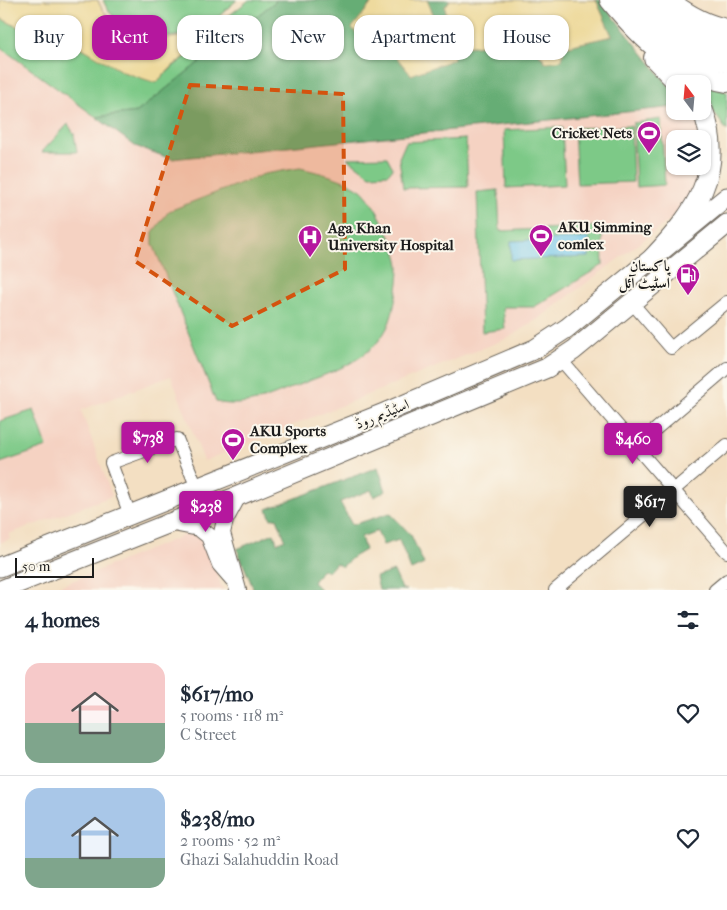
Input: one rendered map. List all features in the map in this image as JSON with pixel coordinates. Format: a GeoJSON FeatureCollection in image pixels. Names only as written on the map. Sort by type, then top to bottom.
{"type":"FeatureCollection","features":[{"type":"Feature","properties":{"kind":"highway"},"geometry":{"type":"LineString","coordinates":[[610,0],[652,47],[680,66],[710,79],[727,82]]}},
{"type":"Feature","properties":{"kind":"highway"},"geometry":{"type":"LineString","coordinates":[[630,0],[657,28],[684,47],[711,59],[727,62]]}},
{"type":"Feature","properties":{"kind":"highway"},"geometry":{"type":"LineString","coordinates":[[648,0],[669,20],[693,37],[727,48]]}},
{"type":"Feature","properties":{"kind":"highway"},"geometry":{"type":"LineString","coordinates":[[668,0],[688,15],[716,27],[727,29]]}},
{"type":"Feature","properties":{"kind":"highway"},"geometry":{"type":"LineString","coordinates":[[634,29],[653,58],[670,75]]}},
{"type":"Feature","properties":{"kind":"highway"},"geometry":{"type":"LineString","coordinates":[[653,258],[713,195],[722,176],[725,157],[721,136],[711,118]]}},
{"type":"Feature","properties":{"kind":"main road","name":"اسٹیڈیم روڈ"},"geometry":{"type":"LineString","coordinates":[[0,567],[378,416],[534,349],[567,328],[727,197]]}},
{"type":"Feature","properties":{"kind":"main road","name":"اسٹیڈیم روڈ"},"geometry":{"type":"LineString","coordinates":[[1,590],[168,522],[238,496],[528,377],[560,360],[727,224]]}},
{"type":"Feature","properties":{"kind":"main road"},"geometry":{"type":"LineString","coordinates":[[236,584],[231,560],[222,533],[222,526],[238,496]]}},
{"type":"Feature","properties":{"kind":"main road"},"geometry":{"type":"LineString","coordinates":[[168,522],[192,526],[204,532],[208,536],[220,564],[236,584]]}},
{"type":"Feature","properties":{"kind":"street"},"geometry":{"type":"LineString","coordinates":[[632,303],[671,348],[727,302]]}},
{"type":"Feature","properties":{"kind":"street"},"geometry":{"type":"LineString","coordinates":[[560,360],[727,552]]}},
{"type":"Feature","properties":{"kind":"street"},"geometry":{"type":"LineString","coordinates":[[635,447],[727,368]]}},
{"type":"Feature","properties":{"kind":"street"},"geometry":{"type":"LineString","coordinates":[[130,515],[111,463],[177,439],[198,488]]}},
{"type":"Feature","properties":{"kind":"street"},"geometry":{"type":"LineString","coordinates":[[555,590],[727,445]]}},
{"type":"Feature","properties":{"kind":"street"},"geometry":{"type":"LineString","coordinates":[[715,590],[727,580]]}},
{"type":"Feature","properties":{"kind":"highlighted area"},"geometry":{"type":"Polygon","coordinates":[[[190,85],[343,94],[345,269],[232,326],[135,261],[190,85]]]}},
{"type":"Feature","properties":{"kind":"shaded area","name":"Aga Khan University Hospital"},"geometry":{"type":"Polygon","coordinates":[[[0,47],[15,58],[15,60],[18,60],[135,146],[172,159],[666,108],[666,120],[698,120],[706,129],[666,130],[666,175],[711,175],[711,143],[715,154],[716,172],[698,199],[541,317],[508,338],[204,461],[171,376],[81,410],[112,496],[9,534],[10,539],[0,543],[0,47]]]}},
{"type":"Feature","properties":{"kind":"shaded area"},"geometry":{"type":"Polygon","coordinates":[[[192,532],[204,540],[223,590],[50,590],[192,532]]]}},
{"type":"Feature","properties":{"kind":"green space"},"geometry":{"type":"Polygon","coordinates":[[[103,0],[237,0],[220,15],[177,15],[177,35],[167,37],[167,15],[112,15],[103,0]]]}},
{"type":"Feature","properties":{"kind":"green space"},"geometry":{"type":"Polygon","coordinates":[[[249,0],[277,0],[258,15],[230,15],[249,0]]]}},
{"type":"Feature","properties":{"kind":"green space"},"geometry":{"type":"Polygon","coordinates":[[[277,0],[374,0],[368,6],[373,15],[354,15],[354,60],[474,60],[474,46],[484,45],[484,60],[544,60],[545,62],[547,60],[569,60],[569,46],[612,36],[596,0],[600,0],[666,82],[666,108],[172,159],[135,146],[96,117],[137,112],[202,60],[262,60],[262,15],[258,15],[277,0]]]}},
{"type":"Feature","properties":{"kind":"green space"},"geometry":{"type":"Polygon","coordinates":[[[427,0],[450,0],[445,7],[446,15],[434,15],[427,0]]]}},
{"type":"Feature","properties":{"kind":"green space"},"geometry":{"type":"Polygon","coordinates":[[[0,18],[15,26],[15,58],[0,47],[0,18]]]}},
{"type":"Feature","properties":{"kind":"green space"},"geometry":{"type":"Polygon","coordinates":[[[82,48],[92,53],[92,60],[107,60],[156,83],[182,60],[202,60],[137,112],[96,117],[18,60],[82,60],[82,48]]]}},
{"type":"Feature","properties":{"kind":"green space"},"geometry":{"type":"Polygon","coordinates":[[[711,87],[727,92],[727,131],[711,108],[711,87]]]}},
{"type":"Feature","properties":{"kind":"green space","name":"Cricket Nets"},"geometry":{"type":"Polygon","coordinates":[[[661,119],[665,185],[636,187],[633,123],[661,119]]]}},
{"type":"Feature","properties":{"kind":"green space"},"geometry":{"type":"Polygon","coordinates":[[[68,124],[74,134],[77,152],[42,152],[68,124]]]}},
{"type":"Feature","properties":{"kind":"green space"},"geometry":{"type":"Polygon","coordinates":[[[631,126],[633,182],[577,184],[574,128],[631,126]]]}},
{"type":"Feature","properties":{"kind":"green space"},"geometry":{"type":"Polygon","coordinates":[[[562,127],[565,185],[506,188],[504,130],[562,127]]]}},
{"type":"Feature","properties":{"kind":"green space"},"geometry":{"type":"Polygon","coordinates":[[[466,139],[468,187],[403,188],[399,158],[406,142],[466,139]]]}},
{"type":"Feature","properties":{"kind":"green space"},"geometry":{"type":"Polygon","coordinates":[[[387,157],[393,168],[388,174],[370,175],[347,158],[387,157]]]}},
{"type":"Feature","properties":{"kind":"green space"},"geometry":{"type":"Polygon","coordinates":[[[300,168],[347,182],[361,190],[373,204],[391,239],[398,260],[396,298],[390,322],[380,340],[370,350],[334,371],[257,401],[237,404],[216,402],[153,244],[153,232],[169,211],[264,174],[300,168]]]}},
{"type":"Feature","properties":{"kind":"green space","name":"AKU Simming comlex"},"geometry":{"type":"Polygon","coordinates":[[[498,190],[500,231],[602,226],[603,265],[534,307],[503,307],[505,329],[482,332],[477,192],[498,190]]]}},
{"type":"Feature","properties":{"kind":"green space"},"geometry":{"type":"Polygon","coordinates":[[[34,410],[47,447],[0,463],[0,421],[34,410]]]}},
{"type":"Feature","properties":{"kind":"green space"},"geometry":{"type":"Polygon","coordinates":[[[378,467],[386,491],[374,497],[371,490],[340,502],[352,525],[390,513],[411,535],[424,564],[411,570],[399,540],[383,545],[377,531],[361,537],[365,550],[353,557],[342,567],[336,563],[328,572],[322,569],[313,582],[321,590],[254,590],[237,549],[274,533],[277,543],[285,539],[277,518],[271,519],[267,509],[378,467]]]}},
{"type":"Feature","properties":{"kind":"green space"},"geometry":{"type":"Polygon","coordinates":[[[394,571],[402,589],[407,590],[379,590],[376,577],[394,571]]]}},
{"type":"Feature","properties":{"kind":"sand"},"geometry":{"type":"Polygon","coordinates":[[[0,0],[98,0],[108,15],[92,15],[92,54],[82,48],[82,15],[15,15],[15,26],[0,18],[0,0]]]}},
{"type":"Feature","properties":{"kind":"sand"},"geometry":{"type":"Polygon","coordinates":[[[374,0],[427,0],[434,15],[362,15],[374,0]]]}},
{"type":"Feature","properties":{"kind":"sand"},"geometry":{"type":"Polygon","coordinates":[[[450,0],[596,0],[612,36],[569,46],[569,15],[484,15],[483,45],[474,46],[474,15],[446,15],[445,7],[450,0]]]}},
{"type":"Feature","properties":{"kind":"sand"},"geometry":{"type":"Polygon","coordinates":[[[177,37],[177,60],[181,60],[156,83],[123,72],[103,60],[167,60],[167,38],[177,37]]]}},
{"type":"Feature","properties":{"kind":"sand"},"geometry":{"type":"Polygon","coordinates":[[[399,60],[451,60],[411,75],[399,60]]]}},
{"type":"Feature","properties":{"kind":"sand"},"geometry":{"type":"Polygon","coordinates":[[[544,60],[562,60],[546,62],[544,60]]]}},
{"type":"Feature","properties":{"kind":"water"},"geometry":{"type":"Polygon","coordinates":[[[589,238],[589,257],[511,260],[511,241],[589,238]]]}},
{"type":"Feature","properties":{"kind":"place","name":"Cricket Nets"},"geometry":{"type":"Point","coordinates":[649,154]}},
{"type":"Feature","properties":{"kind":"place","name":"AKU Simming comlex"},"geometry":{"type":"Point","coordinates":[541,257]}},
{"type":"Feature","properties":{"kind":"place","name":"Aga Khan University Hospital"},"geometry":{"type":"Point","coordinates":[310,258]}},
{"type":"Feature","properties":{"kind":"place","name":"پاکستان اسٹیٹ آئل"},"geometry":{"type":"Point","coordinates":[688,296]}},
{"type":"Feature","properties":{"kind":"place","name":"AKU Sports Complex"},"geometry":{"type":"Point","coordinates":[233,461]}}]}
